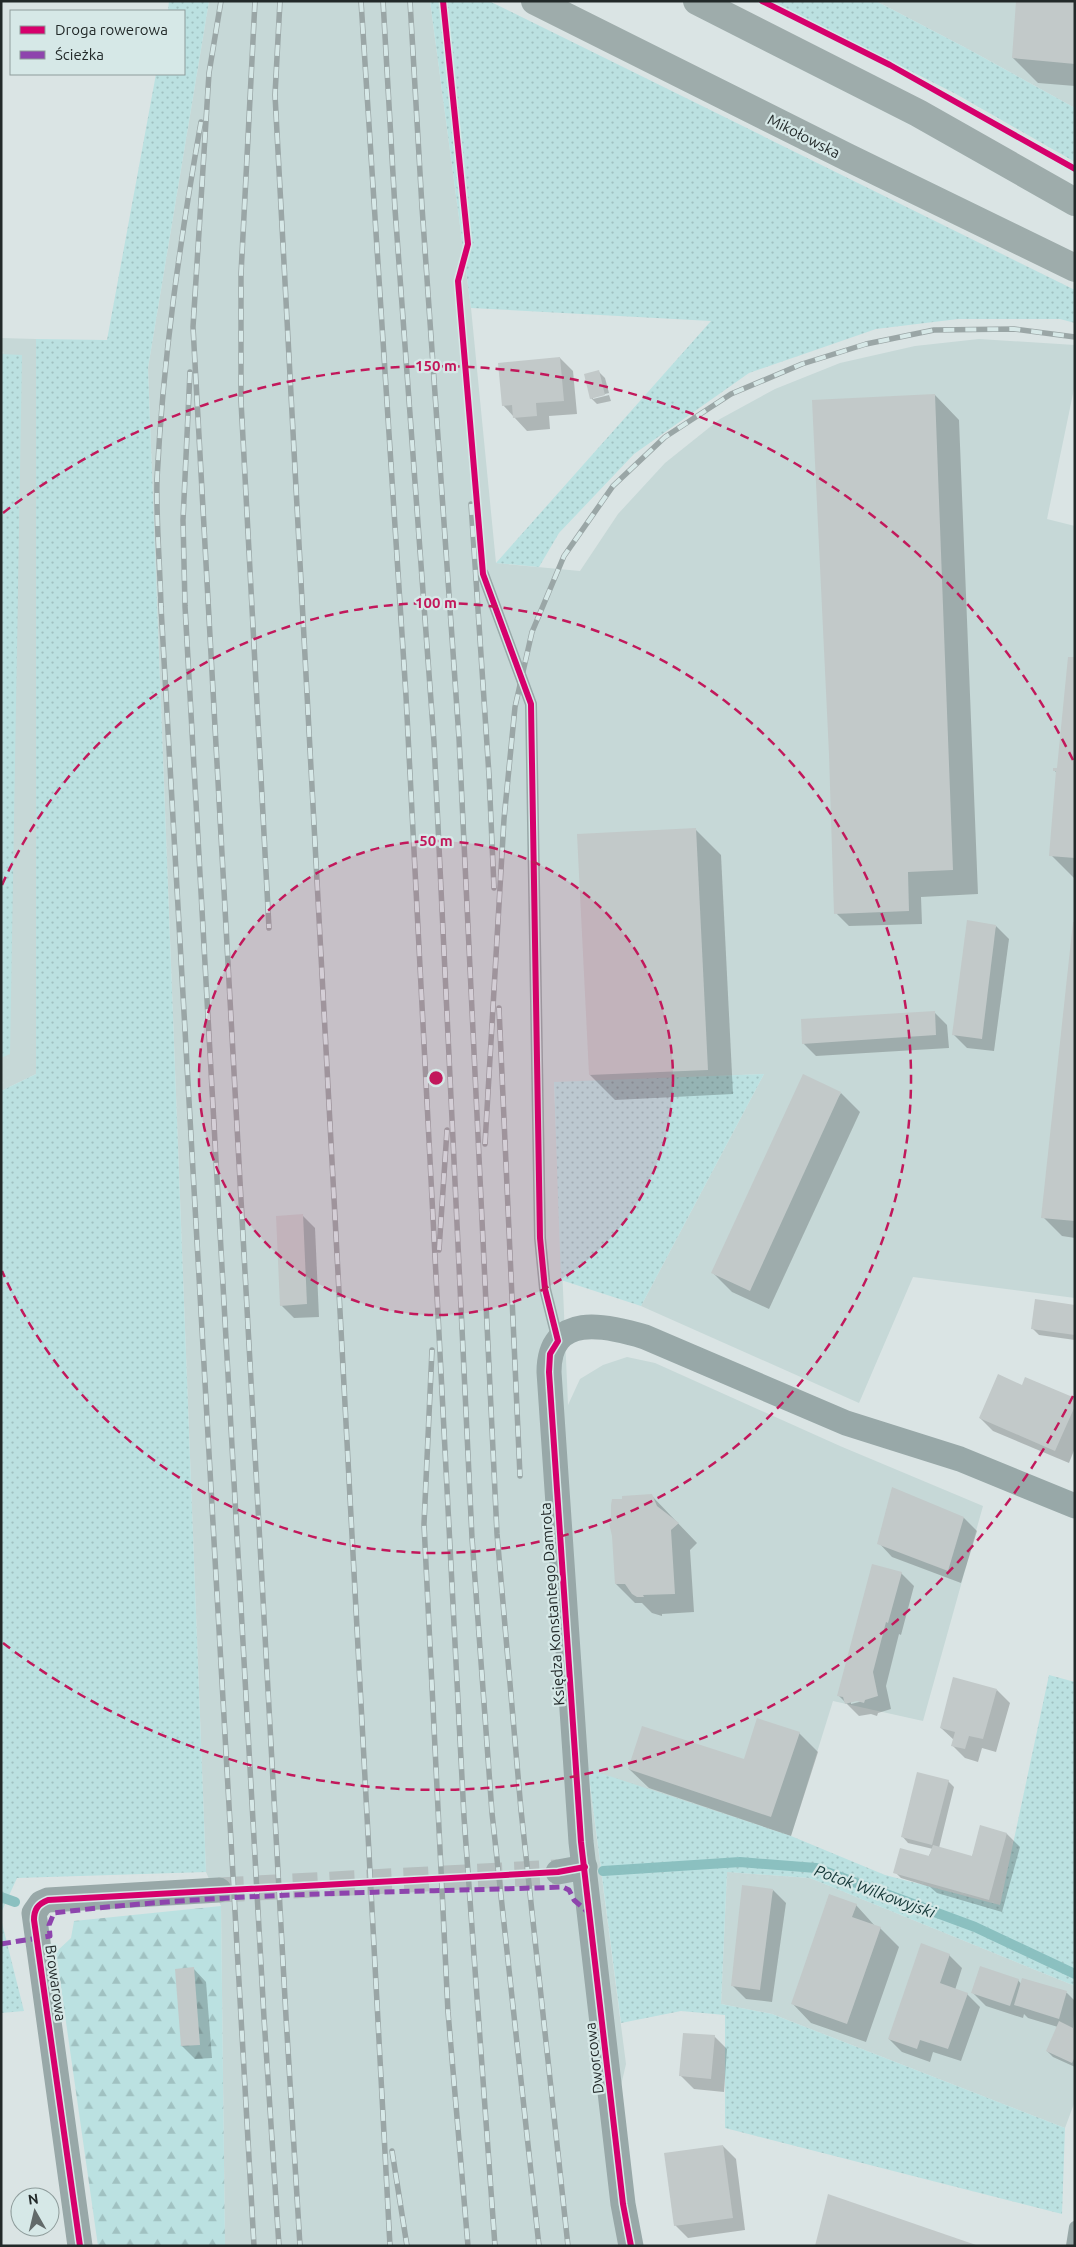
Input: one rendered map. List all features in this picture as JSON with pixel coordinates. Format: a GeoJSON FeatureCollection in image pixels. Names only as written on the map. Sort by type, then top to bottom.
{"type":"FeatureCollection","features":[{"type":"Feature","properties":{"kind":"main road","name":"Mikołowska"},"geometry":{"type":"LineString","coordinates":[[535,1],[847,158],[1075,268]]}},
{"type":"Feature","properties":{"kind":"main road"},"geometry":{"type":"LineString","coordinates":[[697,1],[918,113],[1075,202]]}},
{"type":"Feature","properties":{"kind":"street"},"geometry":{"type":"LineString","coordinates":[[558,1341],[567,1332],[579,1327],[613,1327],[645,1337],[846,1424],[960,1459],[1075,1506]]}},
{"type":"Feature","properties":{"kind":"street","name":"Księdza Konstantego Damrota"},"geometry":{"type":"LineString","coordinates":[[558,1341],[550,1354],[549,1372],[581,1842],[585,1868]]}},
{"type":"Feature","properties":{"kind":"street"},"geometry":{"type":"LineString","coordinates":[[558,1872],[585,1868]]}},
{"type":"Feature","properties":{"kind":"street","name":"Dworcowa"},"geometry":{"type":"LineString","coordinates":[[585,1868],[623,2204],[631,2246]]}},
{"type":"Feature","properties":{"kind":"street","name":"Browarowa"},"geometry":{"type":"LineString","coordinates":[[80,2246],[34,1913],[41,1903],[48,1900],[219,1890]]}},
{"type":"Feature","properties":{"kind":"lane"},"geometry":{"type":"LineString","coordinates":[[482,574],[531,704],[540,1238],[545,1289],[558,1341]]}},
{"type":"Feature","properties":{"kind":"lane"},"geometry":{"type":"LineString","coordinates":[[1072,2246],[1075,2227]]}},
{"type":"Feature","properties":{"kind":"shaded area"},"geometry":{"type":"Polygon","coordinates":[[[209,1],[430,1],[471,308],[496,563],[580,571],[618,514],[665,463],[720,419],[775,389],[840,363],[915,346],[979,339],[1075,345],[1075,384],[1047,519],[1075,526],[1075,1298],[913,1277],[859,1403],[641,1306],[764,1074],[554,1083],[568,1405],[580,1379],[603,1365],[627,1357],[655,1363],[840,1446],[983,1506],[923,1721],[833,1701],[791,1836],[588,1770],[626,2064],[619,2094],[641,2246],[225,2246],[221,1906],[206,1872],[148,368],[209,1]]]}},
{"type":"Feature","properties":{"kind":"shaded area"},"geometry":{"type":"Polygon","coordinates":[[[876,1],[1075,1],[1075,108],[966,48],[876,1]]]}},
{"type":"Feature","properties":{"kind":"shaded area"},"geometry":{"type":"Polygon","coordinates":[[[1,338],[36,339],[36,1074],[1,1091],[1,338]]]}},
{"type":"Feature","properties":{"kind":"shaded area"},"geometry":{"type":"Polygon","coordinates":[[[727,1872],[810,1878],[1075,1986],[1075,2101],[1065,2128],[772,2014],[721,2004],[727,1872]]]}},
{"type":"Feature","properties":{"kind":"green space"},"geometry":{"type":"Polygon","coordinates":[[[169,1],[209,1],[148,368],[206,1872],[17,1878],[1,1913],[1,1091],[36,1074],[36,339],[107,340],[156,75],[185,75],[185,10],[168,10],[169,1]]]}},
{"type":"Feature","properties":{"kind":"green space"},"geometry":{"type":"Polygon","coordinates":[[[430,1],[489,1],[1075,290],[1075,323],[1060,319],[958,319],[876,329],[749,373],[634,454],[559,533],[539,567],[496,563],[711,321],[471,308],[430,1]]]}},
{"type":"Feature","properties":{"kind":"green space"},"geometry":{"type":"Polygon","coordinates":[[[772,1],[876,1],[966,48],[1075,108],[1075,162],[956,94],[772,1]]]}},
{"type":"Feature","properties":{"kind":"green space"},"geometry":{"type":"Polygon","coordinates":[[[1,354],[22,355],[10,1054],[1,1058],[1,354]]]}},
{"type":"Feature","properties":{"kind":"green space"},"geometry":{"type":"Polygon","coordinates":[[[764,1074],[641,1306],[561,1280],[554,1082],[764,1074]]]}},
{"type":"Feature","properties":{"kind":"green space"},"geometry":{"type":"Polygon","coordinates":[[[1049,1675],[1075,1682],[1075,1986],[810,1878],[727,1872],[721,2004],[772,2014],[1065,2128],[1062,2214],[725,2128],[725,2015],[681,2011],[621,2023],[588,1769],[791,1836],[885,1875],[1000,1905],[1049,1675]]]}},
{"type":"Feature","properties":{"kind":"green space"},"geometry":{"type":"Polygon","coordinates":[[[221,1906],[225,2246],[98,2246],[56,1952],[71,1938],[74,1921],[221,1906]]]}},
{"type":"Feature","properties":{"kind":"green space"},"geometry":{"type":"Polygon","coordinates":[[[1,1919],[24,2011],[1,2013],[1,1919]]]}},
{"type":"Feature","properties":{"kind":"building"},"geometry":{"type":"Polygon","coordinates":[[[1016,1],[1075,1],[1075,64],[1012,58],[1016,1]]]}},
{"type":"Feature","properties":{"kind":"building"},"geometry":{"type":"Polygon","coordinates":[[[560,357],[564,401],[536,403],[537,416],[513,418],[512,405],[502,406],[498,363],[560,357]]]}},
{"type":"Feature","properties":{"kind":"building"},"geometry":{"type":"Polygon","coordinates":[[[599,370],[605,395],[590,399],[584,374],[599,370]]]}},
{"type":"Feature","properties":{"kind":"building"},"geometry":{"type":"Polygon","coordinates":[[[935,394],[953,870],[908,872],[909,911],[834,914],[829,754],[812,400],[935,394]]]}},
{"type":"Feature","properties":{"kind":"building"},"geometry":{"type":"Polygon","coordinates":[[[1068,657],[1075,657],[1075,858],[1049,856],[1056,771],[1053,771],[1053,768],[1057,768],[1068,657]]]}},
{"type":"Feature","properties":{"kind":"building"},"geometry":{"type":"Polygon","coordinates":[[[696,828],[708,1070],[589,1075],[577,834],[696,828]]]}},
{"type":"Feature","properties":{"kind":"building"},"geometry":{"type":"Polygon","coordinates":[[[967,920],[996,925],[982,1039],[952,1035],[967,920]]]}},
{"type":"Feature","properties":{"kind":"building"},"geometry":{"type":"Polygon","coordinates":[[[1073,922],[1075,922],[1075,1221],[1041,1218],[1073,922]]]}},
{"type":"Feature","properties":{"kind":"building"},"geometry":{"type":"Polygon","coordinates":[[[935,1011],[936,1035],[802,1044],[801,1019],[935,1011]]]}},
{"type":"Feature","properties":{"kind":"building"},"geometry":{"type":"Polygon","coordinates":[[[803,1074],[841,1092],[750,1291],[711,1273],[803,1074]]]}},
{"type":"Feature","properties":{"kind":"building"},"geometry":{"type":"Polygon","coordinates":[[[303,1214],[307,1304],[280,1306],[276,1216],[303,1214]]]}},
{"type":"Feature","properties":{"kind":"building"},"geometry":{"type":"Polygon","coordinates":[[[1035,1299],[1075,1305],[1075,1335],[1031,1329],[1035,1299]]]}},
{"type":"Feature","properties":{"kind":"building"},"geometry":{"type":"Polygon","coordinates":[[[998,1374],[1022,1385],[1025,1377],[1075,1398],[1075,1406],[1055,1451],[979,1418],[998,1374]]]}},
{"type":"Feature","properties":{"kind":"building"},"geometry":{"type":"Polygon","coordinates":[[[892,1487],[964,1517],[948,1571],[877,1544],[892,1487]]]}},
{"type":"Feature","properties":{"kind":"building"},"geometry":{"type":"Polygon","coordinates":[[[652,1494],[657,1506],[679,1523],[671,1530],[675,1594],[643,1595],[644,1597],[637,1597],[632,1594],[625,1584],[615,1584],[612,1536],[609,1523],[611,1523],[611,1505],[612,1499],[622,1499],[622,1496],[652,1494]]]}},
{"type":"Feature","properties":{"kind":"building"},"geometry":{"type":"Polygon","coordinates":[[[872,1564],[902,1572],[873,1672],[878,1696],[865,1700],[864,1703],[857,1701],[845,1704],[843,1697],[837,1696],[872,1564]]]}},
{"type":"Feature","properties":{"kind":"building"},"geometry":{"type":"Polygon","coordinates":[[[953,1677],[997,1689],[983,1739],[969,1736],[965,1749],[951,1746],[955,1732],[940,1728],[953,1677]]]}},
{"type":"Feature","properties":{"kind":"building"},"geometry":{"type":"Polygon","coordinates":[[[757,1718],[800,1732],[771,1817],[628,1769],[642,1726],[744,1759],[757,1718]]]}},
{"type":"Feature","properties":{"kind":"building"},"geometry":{"type":"Polygon","coordinates":[[[917,1772],[949,1780],[932,1845],[901,1837],[917,1772]]]}},
{"type":"Feature","properties":{"kind":"building"},"geometry":{"type":"Polygon","coordinates":[[[980,1825],[1007,1833],[989,1900],[893,1873],[900,1848],[929,1856],[933,1845],[972,1856],[980,1825]]]}},
{"type":"Feature","properties":{"kind":"building"},"geometry":{"type":"Polygon","coordinates":[[[742,1885],[773,1889],[760,1990],[731,1986],[742,1885]]]}},
{"type":"Feature","properties":{"kind":"building"},"geometry":{"type":"Polygon","coordinates":[[[829,1894],[857,1904],[852,1917],[881,1927],[847,2024],[791,2004],[829,1894]]]}},
{"type":"Feature","properties":{"kind":"building"},"geometry":{"type":"Polygon","coordinates":[[[921,1943],[950,1954],[940,1983],[968,1993],[948,2049],[920,2040],[917,2049],[888,2039],[921,1943]]]}},
{"type":"Feature","properties":{"kind":"building"},"geometry":{"type":"Polygon","coordinates":[[[980,1966],[1019,1979],[1010,2006],[971,1993],[980,1966]]]}},
{"type":"Feature","properties":{"kind":"building"},"geometry":{"type":"Polygon","coordinates":[[[194,1967],[200,2045],[181,2046],[175,1969],[194,1967]]]}},
{"type":"Feature","properties":{"kind":"building"},"geometry":{"type":"Polygon","coordinates":[[[1022,1978],[1067,1991],[1059,2019],[1014,2005],[1022,1978]]]}},
{"type":"Feature","properties":{"kind":"building"},"geometry":{"type":"Polygon","coordinates":[[[1059,2021],[1075,2029],[1075,2057],[1072,2063],[1046,2051],[1059,2021]]]}},
{"type":"Feature","properties":{"kind":"building"},"geometry":{"type":"Polygon","coordinates":[[[683,2033],[715,2035],[711,2079],[679,2076],[683,2033]]]}},
{"type":"Feature","properties":{"kind":"building"},"geometry":{"type":"Polygon","coordinates":[[[723,2145],[733,2218],[674,2226],[664,2153],[723,2145]]]}},
{"type":"Feature","properties":{"kind":"building"},"geometry":{"type":"Polygon","coordinates":[[[828,2194],[976,2245],[976,2246],[815,2246],[828,2194]]]}},
{"type":"Feature","properties":{"kind":"waterway","name":"Potok Wilkowyjski"},"geometry":{"type":"LineString","coordinates":[[603,1871],[740,1862],[816,1868],[975,1927],[1075,1974]]}},
{"type":"Feature","properties":{"kind":"waterway","name":"Potok Wilkowyjski"},"geometry":{"type":"LineString","coordinates":[[1,1897],[15,1902]]}},
{"type":"Feature","properties":{"kind":"tunnel"},"geometry":{"type":"LineString","coordinates":[[219,1890],[558,1872]]}},
{"type":"Feature","properties":{"kind":"railway"},"geometry":{"type":"LineString","coordinates":[[221,1],[209,73],[193,327],[300,2246]]}},
{"type":"Feature","properties":{"kind":"railway"},"geometry":{"type":"LineString","coordinates":[[255,1],[241,274],[241,401],[269,928]]}},
{"type":"Feature","properties":{"kind":"railway"},"geometry":{"type":"LineString","coordinates":[[280,1],[275,95],[390,2246]]}},
{"type":"Feature","properties":{"kind":"railway"},"geometry":{"type":"LineString","coordinates":[[361,1],[406,696],[464,1817],[495,2246]]}},
{"type":"Feature","properties":{"kind":"railway"},"geometry":{"type":"LineString","coordinates":[[383,1],[395,209],[434,742],[472,1538],[492,1813],[539,2246]]}},
{"type":"Feature","properties":{"kind":"railway"},"geometry":{"type":"LineString","coordinates":[[410,1],[422,207],[459,738],[497,1534],[521,1810],[568,2246]]}},
{"type":"Feature","properties":{"kind":"railway"},"geometry":{"type":"LineString","coordinates":[[201,122],[179,255],[168,344],[157,479],[157,511],[254,2246]]}},
{"type":"Feature","properties":{"kind":"railway"},"geometry":{"type":"LineString","coordinates":[[485,1144],[504,819],[515,707],[532,632],[564,556],[613,486],[665,437],[731,394],[802,364],[866,344],[934,330],[1014,329],[1075,337]]}},
{"type":"Feature","properties":{"kind":"railway"},"geometry":{"type":"LineString","coordinates":[[190,372],[183,520],[185,606],[264,2018],[279,2246]]}},
{"type":"Feature","properties":{"kind":"railway"},"geometry":{"type":"LineString","coordinates":[[471,504],[489,775],[494,888]]}},
{"type":"Feature","properties":{"kind":"railway"},"geometry":{"type":"LineString","coordinates":[[499,1008],[520,1476]]}},
{"type":"Feature","properties":{"kind":"railway"},"geometry":{"type":"LineString","coordinates":[[439,1250],[447,1130]]}},
{"type":"Feature","properties":{"kind":"railway"},"geometry":{"type":"LineString","coordinates":[[432,1350],[424,1524],[448,2012],[468,2246]]}},
{"type":"Feature","properties":{"kind":"railway"},"geometry":{"type":"LineString","coordinates":[[392,2151],[407,2246]]}},
{"type":"Feature","properties":{"kind":"marked path"},"geometry":{"type":"LineString","coordinates":[[1,1944],[50,1936],[49,1925],[54,1913],[117,1906],[244,1897],[563,1887],[569,1890],[574,1900],[590,1914]]}},
{"type":"Feature","properties":{"kind":"cycle path"},"geometry":{"type":"LineString","coordinates":[[443,1],[468,244],[458,281],[483,574],[531,704],[540,1238],[545,1289],[558,1341],[550,1354],[549,1372],[581,1842],[623,2204],[631,2246]]}},
{"type":"Feature","properties":{"kind":"cycle path"},"geometry":{"type":"LineString","coordinates":[[762,1],[890,65],[1075,169]]}},
{"type":"Feature","properties":{"kind":"cycle path"},"geometry":{"type":"LineString","coordinates":[[80,2246],[34,1920],[37,1907],[42,1903],[48,1900],[558,1872],[585,1867]]}}]}
